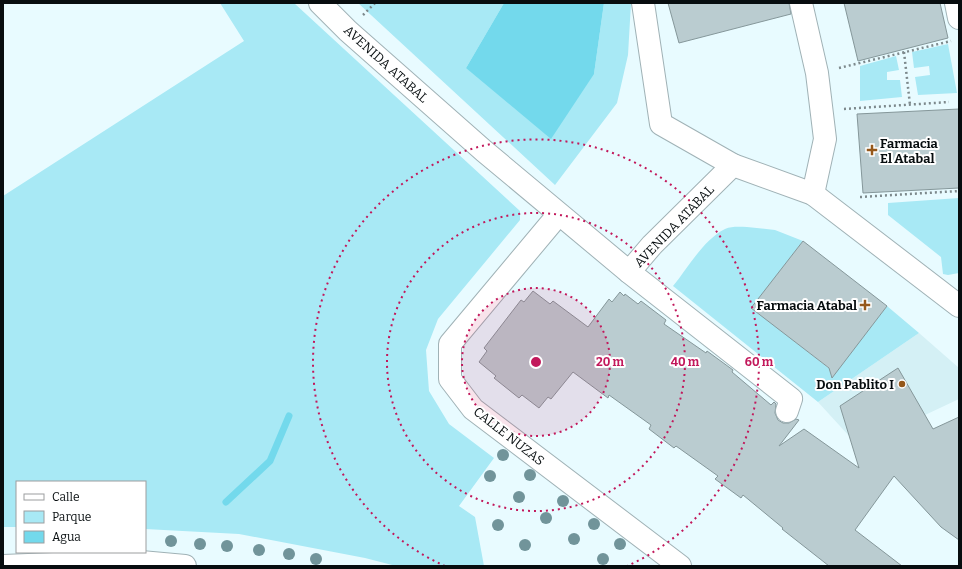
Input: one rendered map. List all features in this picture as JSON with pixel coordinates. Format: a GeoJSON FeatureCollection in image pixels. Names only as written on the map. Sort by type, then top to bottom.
{"type":"FeatureCollection","features":[{"type":"Feature","properties":{"kind":"street","name":"AVENIDA ATABAL"},"geometry":{"type":"LineString","coordinates":[[320,3],[348,31],[558,214],[629,272],[652,245],[733,165]]}},
{"type":"Feature","properties":{"kind":"street"},"geometry":{"type":"LineString","coordinates":[[643,3],[661,124],[733,165],[814,194],[959,306]]}},
{"type":"Feature","properties":{"kind":"street"},"geometry":{"type":"LineString","coordinates":[[801,3],[817,73],[825,138],[814,194]]}},
{"type":"Feature","properties":{"kind":"street"},"geometry":{"type":"LineString","coordinates":[[956,3],[959,18]]}},
{"type":"Feature","properties":{"kind":"street","name":"CALLE NUZAS"},"geometry":{"type":"LineString","coordinates":[[558,214],[450,344],[450,379],[473,409],[680,566]]}},
{"type":"Feature","properties":{"kind":"street"},"geometry":{"type":"LineString","coordinates":[[629,272],[789,405]]}},
{"type":"Feature","properties":{"kind":"street"},"geometry":{"type":"LineString","coordinates":[[3,566],[130,561],[185,566]]}},
{"type":"Feature","properties":{"kind":"path"},"geometry":{"type":"LineString","coordinates":[[817,73],[948,41]]}},
{"type":"Feature","properties":{"kind":"path"},"geometry":{"type":"LineString","coordinates":[[904,52],[910,105]]}},
{"type":"Feature","properties":{"kind":"path"},"geometry":{"type":"LineString","coordinates":[[822,111],[949,102]]}},
{"type":"Feature","properties":{"kind":"path"},"geometry":{"type":"LineString","coordinates":[[860,197],[959,191]]}},
{"type":"Feature","properties":{"kind":"shaded area","name":"Don Pablito I"},"geometry":{"type":"Polygon","coordinates":[[[919,333],[959,368],[959,399],[861,449],[818,402],[919,333]]]}},
{"type":"Feature","properties":{"kind":"green space"},"geometry":{"type":"Polygon","coordinates":[[[220,3],[294,3],[520,211],[520,220],[438,319],[426,350],[429,391],[449,424],[494,458],[459,506],[475,517],[484,566],[396,566],[365,558],[239,534],[146,529],[146,481],[16,481],[16,527],[3,527],[3,196],[244,41],[220,3]]]}},
{"type":"Feature","properties":{"kind":"green space"},"geometry":{"type":"Polygon","coordinates":[[[358,3],[504,3],[466,68],[594,74],[604,3],[631,3],[628,55],[617,103],[555,185],[358,3]]]}},
{"type":"Feature","properties":{"kind":"green space"},"geometry":{"type":"Polygon","coordinates":[[[948,44],[957,93],[918,95],[915,77],[930,75],[929,66],[914,68],[912,52],[948,44]]]}},
{"type":"Feature","properties":{"kind":"green space"},"geometry":{"type":"Polygon","coordinates":[[[896,56],[899,70],[887,72],[887,80],[900,80],[902,97],[860,101],[860,66],[896,56]]]}},
{"type":"Feature","properties":{"kind":"green space"},"geometry":{"type":"Polygon","coordinates":[[[959,198],[959,273],[948,275],[943,274],[941,257],[888,215],[888,203],[959,198]]]}},
{"type":"Feature","properties":{"kind":"green space"},"geometry":{"type":"Polygon","coordinates":[[[730,227],[775,230],[803,241],[752,308],[835,373],[887,306],[919,333],[818,402],[673,286],[696,255],[717,234],[730,227]]]}},
{"type":"Feature","properties":{"kind":"water"},"geometry":{"type":"Polygon","coordinates":[[[504,3],[604,3],[594,74],[551,139],[466,68],[504,3]]]}},
{"type":"Feature","properties":{"kind":"building"},"geometry":{"type":"Polygon","coordinates":[[[668,3],[789,3],[791,14],[679,43],[668,3]]]}},
{"type":"Feature","properties":{"kind":"building"},"geometry":{"type":"Polygon","coordinates":[[[844,3],[940,3],[948,38],[858,61],[844,3]]]}},
{"type":"Feature","properties":{"kind":"building"},"geometry":{"type":"Polygon","coordinates":[[[959,109],[959,188],[863,193],[857,114],[959,109]]]}},
{"type":"Feature","properties":{"kind":"building"},"geometry":{"type":"Polygon","coordinates":[[[803,241],[887,306],[832,378],[829,368],[751,308],[803,241]]]}},
{"type":"Feature","properties":{"kind":"building"},"geometry":{"type":"Polygon","coordinates":[[[533,291],[550,304],[553,301],[588,327],[609,299],[612,302],[620,292],[638,304],[641,301],[666,320],[664,324],[706,353],[707,351],[733,370],[732,372],[771,405],[774,402],[776,404],[775,413],[778,420],[783,423],[789,423],[796,419],[799,420],[779,446],[804,429],[859,468],[840,406],[898,368],[933,429],[959,417],[959,540],[941,527],[894,476],[855,530],[902,566],[829,566],[782,529],[783,528],[743,495],[741,498],[715,479],[718,476],[676,446],[674,448],[649,429],[651,425],[609,395],[608,398],[573,372],[551,399],[548,397],[539,408],[522,395],[519,398],[494,378],[496,376],[479,362],[487,351],[484,348],[521,300],[524,302],[533,291]]]}},
{"type":"Feature","properties":{"kind":"waterway"},"geometry":{"type":"LineString","coordinates":[[226,502],[270,461],[289,416]]}},
{"type":"Feature","properties":{"kind":"place","name":"Farmacia El Atabal"},"geometry":{"type":"Point","coordinates":[872,150]}},
{"type":"Feature","properties":{"kind":"place","name":"Farmacia Atabal"},"geometry":{"type":"Point","coordinates":[865,305]}},
{"type":"Feature","properties":{"kind":"place","name":"Don Pablito I"},"geometry":{"type":"Point","coordinates":[902,384]}}]}
